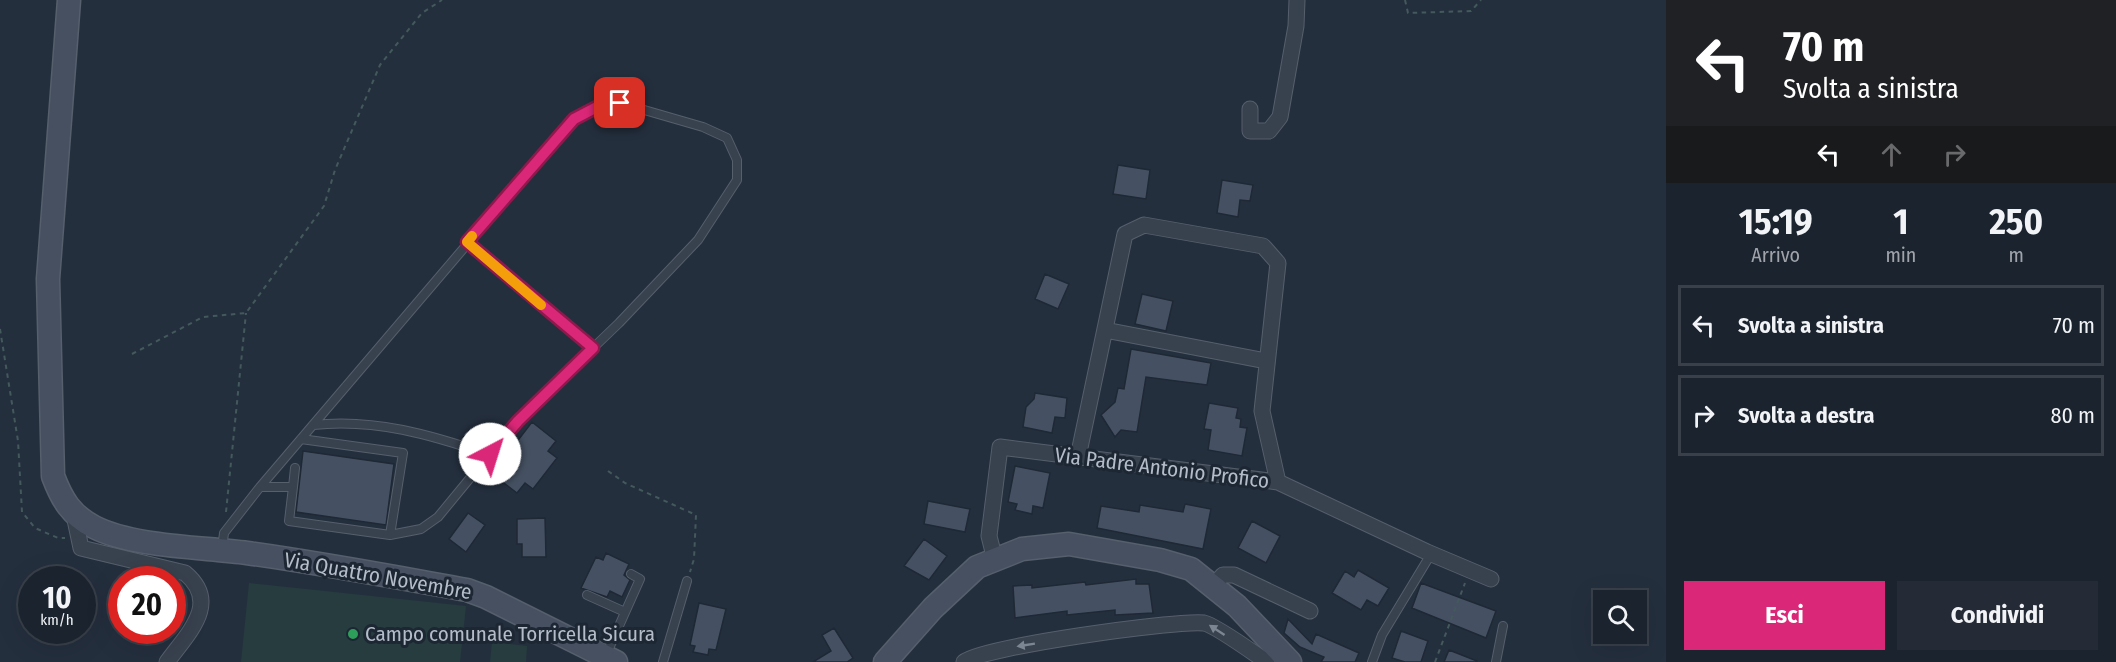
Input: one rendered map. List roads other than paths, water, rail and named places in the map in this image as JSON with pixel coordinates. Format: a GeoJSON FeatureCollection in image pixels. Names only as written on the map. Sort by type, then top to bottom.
{"type":"FeatureCollection","features":[{"type":"Feature","properties":{"kind":"main road"},"geometry":{"type":"LineString","coordinates":[[69,0],[48,279],[53,476],[76,527]]}},
{"type":"Feature","properties":{"kind":"main road","name":"Via Quattro Novembre"},"geometry":{"type":"LineString","coordinates":[[76,527],[96,528],[125,538],[223,542],[467,590],[486,597],[611,659]]}},
{"type":"Feature","properties":{"kind":"main road"},"geometry":{"type":"LineString","coordinates":[[885,662],[933,608],[977,567],[1022,549],[1069,544],[1160,560],[1191,569],[1214,585],[1290,662]]}},
{"type":"Feature","properties":{"kind":"street"},"geometry":{"type":"LineString","coordinates":[[1250,109],[1250,131],[1269,131],[1280,117],[1296,26],[1297,0]]}},
{"type":"Feature","properties":{"kind":"street"},"geometry":{"type":"LineString","coordinates":[[1078,457],[1125,234],[1144,225],[1263,246],[1278,263],[1262,411],[1278,482]]}},
{"type":"Feature","properties":{"kind":"street"},"geometry":{"type":"LineString","coordinates":[[1105,330],[1266,362]]}},
{"type":"Feature","properties":{"kind":"street","name":"Via Padre Antonio Profico"},"geometry":{"type":"LineString","coordinates":[[995,560],[989,536],[1000,447],[1278,482],[1431,554],[1491,579]]}},
{"type":"Feature","properties":{"kind":"street"},"geometry":{"type":"LineString","coordinates":[[76,527],[81,549],[185,573],[198,584],[203,598],[199,617],[167,662]]}},
{"type":"Feature","properties":{"kind":"street"},"geometry":{"type":"LineString","coordinates":[[1214,585],[1222,575],[1234,575],[1310,611]]}},
{"type":"Feature","properties":{"kind":"street"},"geometry":{"type":"LineString","coordinates":[[964,662],[993,651],[1016,647],[1161,624],[1206,623],[1267,662]]}},
{"type":"Feature","properties":{"kind":"lane"},"geometry":{"type":"LineString","coordinates":[[223,542],[260,487],[574,119],[597,107],[620,103],[704,128],[727,138],[737,160],[737,180],[698,240],[518,421],[438,517],[421,529],[390,535],[289,521],[295,468]]}},
{"type":"Feature","properties":{"kind":"lane"},"geometry":{"type":"LineString","coordinates":[[467,242],[593,348]]}},
{"type":"Feature","properties":{"kind":"lane"},"geometry":{"type":"LineString","coordinates":[[313,425],[340,422],[430,434],[490,454]]}},
{"type":"Feature","properties":{"kind":"lane"},"geometry":{"type":"LineString","coordinates":[[301,439],[403,453],[390,535]]}},
{"type":"Feature","properties":{"kind":"lane"},"geometry":{"type":"LineString","coordinates":[[260,487],[293,486]]}},
{"type":"Feature","properties":{"kind":"lane"},"geometry":{"type":"LineString","coordinates":[[1372,662],[1382,635],[1431,554]]}},
{"type":"Feature","properties":{"kind":"lane"},"geometry":{"type":"LineString","coordinates":[[611,659],[625,612],[640,579],[631,574]]}},
{"type":"Feature","properties":{"kind":"lane"},"geometry":{"type":"LineString","coordinates":[[663,662],[687,581]]}},
{"type":"Feature","properties":{"kind":"lane"},"geometry":{"type":"LineString","coordinates":[[587,595],[625,612]]}},
{"type":"Feature","properties":{"kind":"lane"},"geometry":{"type":"LineString","coordinates":[[1496,662],[1503,626]]}},
{"type":"Feature","properties":{"kind":"place","name":"Campo comunale Torricella Sicura"},"geometry":{"type":"Point","coordinates":[353,634]}}]}
